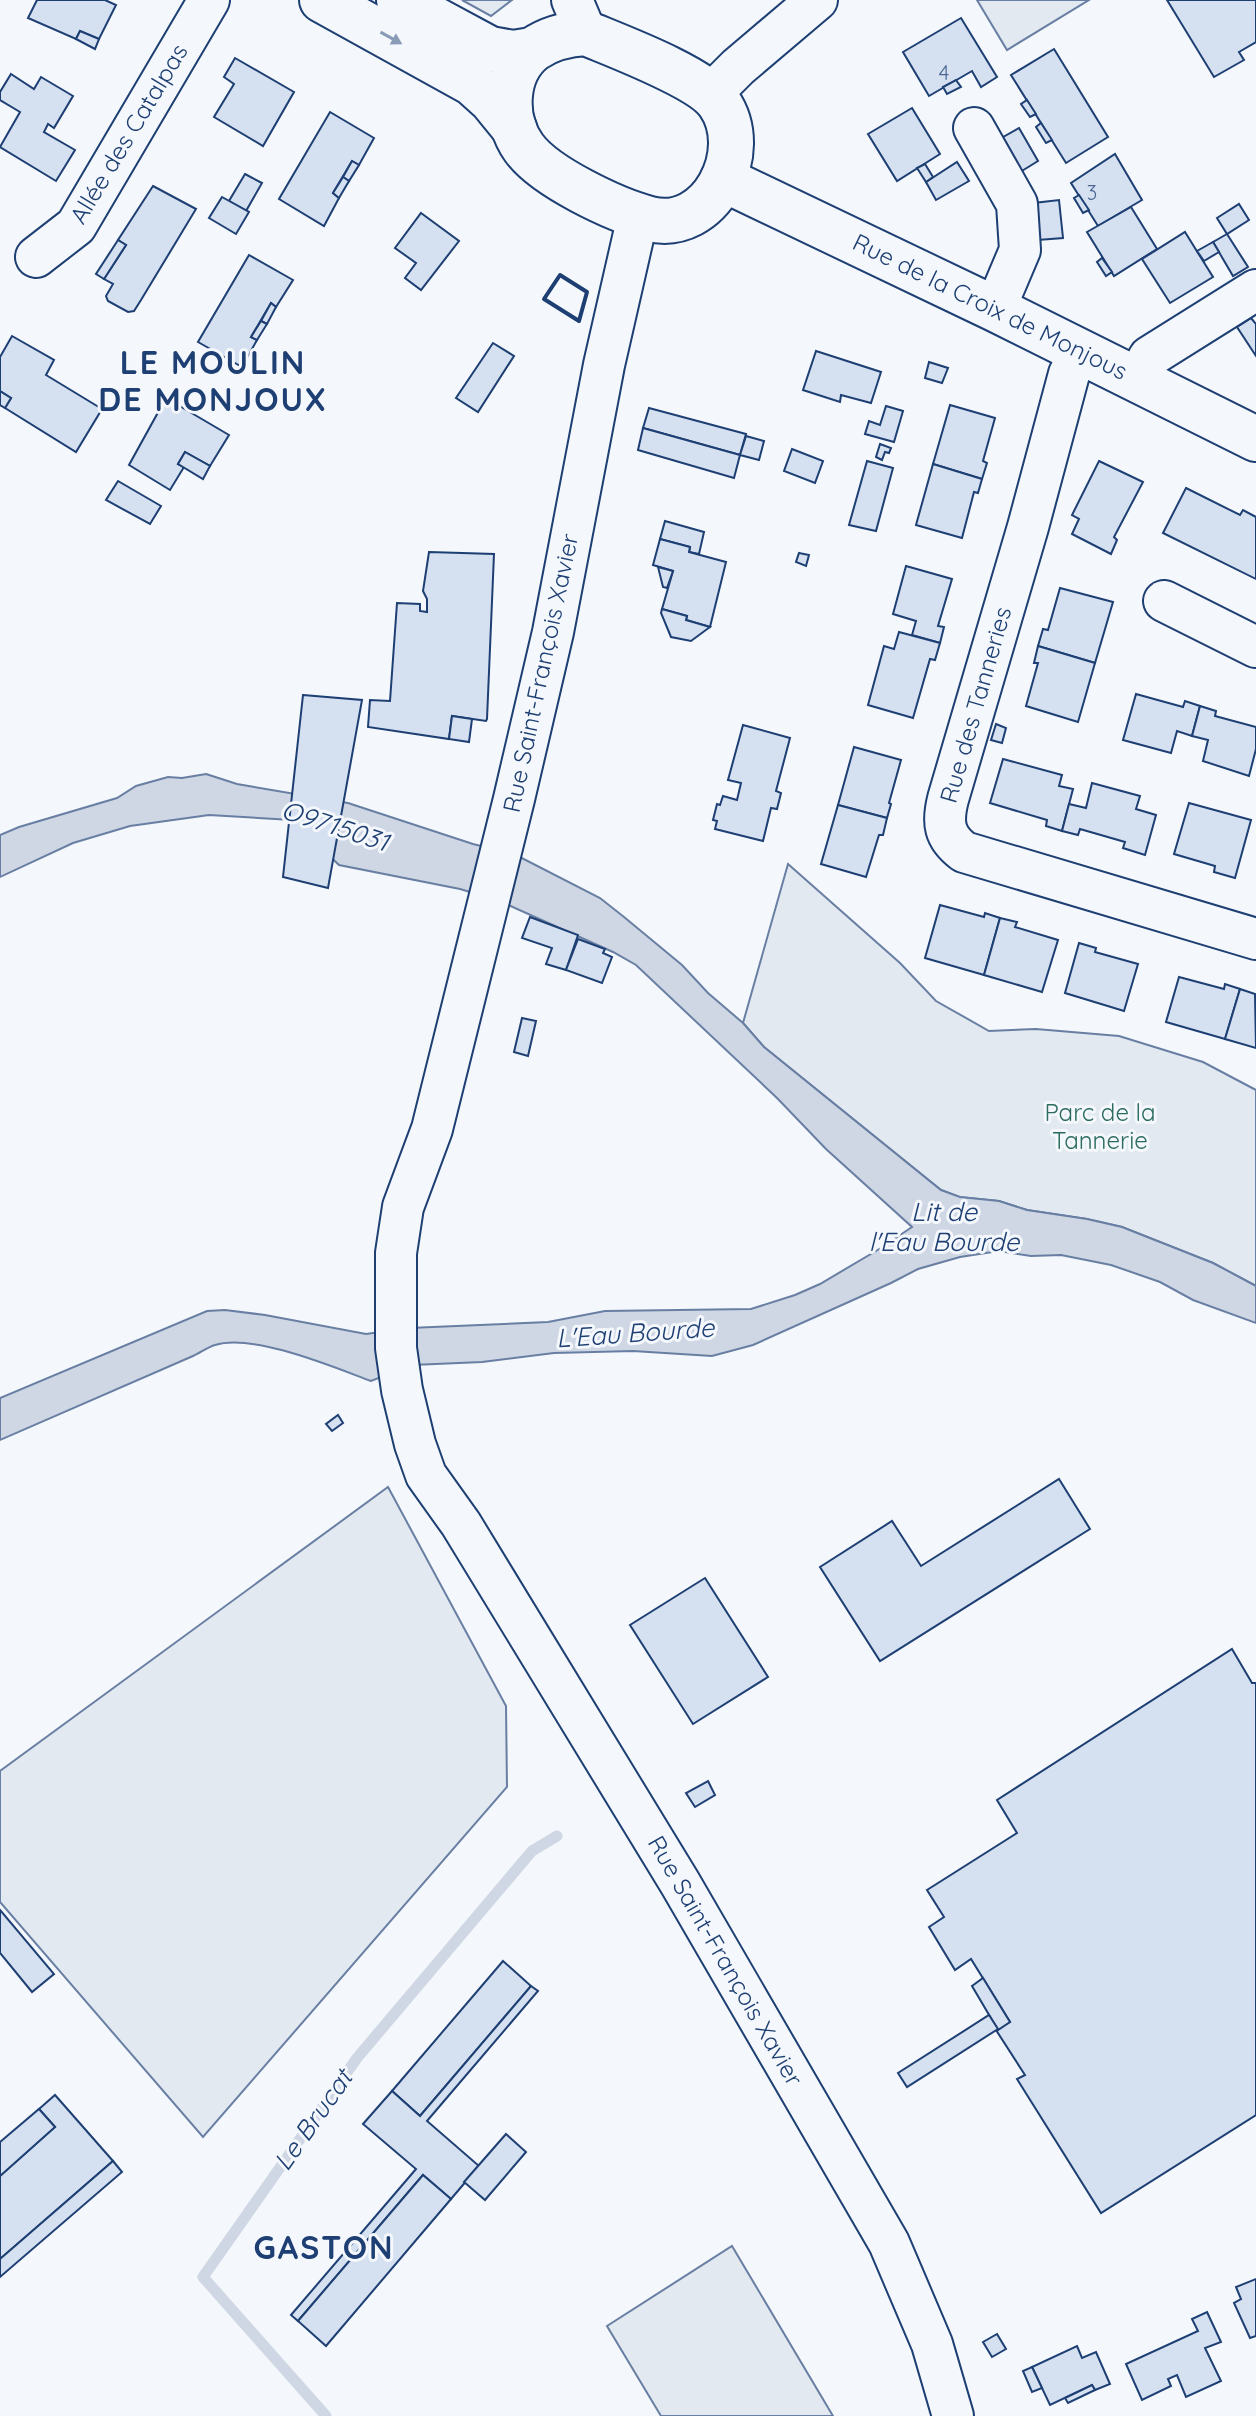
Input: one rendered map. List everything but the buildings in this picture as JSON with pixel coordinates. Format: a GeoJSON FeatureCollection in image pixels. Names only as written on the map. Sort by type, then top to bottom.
{"type":"FeatureCollection","features":[{"type":"Feature","properties":{"kind":"main road"},"geometry":{"type":"LineString","coordinates":[[322,0],[472,83],[492,101],[514,128],[524,148],[540,164],[606,202],[638,216],[658,221],[676,220],[696,211],[711,198],[723,179],[731,159],[732,136],[725,113],[711,94],[579,16],[568,34],[532,50],[513,53],[490,49],[399,0]]}},
{"type":"Feature","properties":{"kind":"main road"},"geometry":{"type":"LineString","coordinates":[[514,128],[509,106],[511,83],[532,50]]}},
{"type":"Feature","properties":{"kind":"main road","name":"Rue de la Croix de Monjous"},"geometry":{"type":"LineString","coordinates":[[723,179],[995,309],[1256,439]]}},
{"type":"Feature","properties":{"kind":"street","name":"Allée des Catalpas"},"geometry":{"type":"LineString","coordinates":[[36,257],[76,226],[209,0]]}},
{"type":"Feature","properties":{"kind":"street"},"geometry":{"type":"LineString","coordinates":[[711,94],[817,0]]}},
{"type":"Feature","properties":{"kind":"street"},"geometry":{"type":"LineString","coordinates":[[974,128],[1017,204],[1020,250],[995,309]]}},
{"type":"Feature","properties":{"kind":"street","name":"Rue Saint-François Xavier"},"geometry":{"type":"LineString","coordinates":[[638,216],[604,365],[553,632],[514,799],[432,1129],[403,1207],[396,1253],[405,1301],[396,1348],[413,1390],[415,1444],[426,1475],[461,1524],[680,1883],[889,2243],[932,2344],[953,2416]]}},
{"type":"Feature","properties":{"kind":"street"},"geometry":{"type":"LineString","coordinates":[[1138,379],[1149,357],[1256,290]]}},
{"type":"Feature","properties":{"kind":"street","name":"Rue des Tanneries"},"geometry":{"type":"LineString","coordinates":[[1080,352],[1069,374],[1028,527],[943,815],[946,830],[952,844],[964,852],[1256,939]]}},
{"type":"Feature","properties":{"kind":"street"},"geometry":{"type":"LineString","coordinates":[[1164,601],[1256,647]]}},
{"type":"Feature","properties":{"kind":"green space"},"geometry":{"type":"Polygon","coordinates":[[[462,0],[512,0],[491,16],[462,0]]]}},
{"type":"Feature","properties":{"kind":"green space"},"geometry":{"type":"Polygon","coordinates":[[[977,0],[1089,0],[1007,50],[977,0]]]}},
{"type":"Feature","properties":{"kind":"green space","name":"Parc de la Tannerie"},"geometry":{"type":"Polygon","coordinates":[[[788,864],[900,963],[936,1001],[989,1031],[1036,1029],[1119,1036],[1203,1062],[1256,1090],[1256,1286],[1213,1263],[1122,1227],[1027,1210],[999,1201],[959,1197],[941,1190],[764,1047],[743,1023],[788,864]]]}},
{"type":"Feature","properties":{"kind":"green space"},"geometry":{"type":"Polygon","coordinates":[[[388,1487],[506,1706],[507,1787],[203,2137],[0,1902],[0,1771],[388,1487]]]}},
{"type":"Feature","properties":{"kind":"green space"},"geometry":{"type":"Polygon","coordinates":[[[732,2246],[833,2416],[661,2416],[607,2326],[732,2246]]]}},
{"type":"Feature","properties":{"kind":"water","name":"Lit de l'Eau Bourde"},"geometry":{"type":"Polygon","coordinates":[[[206,774],[237,784],[348,803],[473,844],[514,854],[600,898],[682,965],[764,1047],[941,1190],[960,1197],[999,1201],[1027,1210],[1122,1227],[1213,1263],[1256,1286],[1256,1323],[1193,1300],[1160,1282],[1111,1265],[1061,1255],[1031,1256],[999,1251],[960,1257],[918,1269],[753,1345],[712,1356],[633,1351],[554,1353],[482,1362],[412,1365],[371,1381],[271,1347],[231,1343],[215,1345],[0,1440],[0,1398],[207,1311],[265,1315],[366,1334],[409,1328],[548,1322],[605,1311],[751,1309],[820,1284],[912,1227],[826,1149],[777,1098],[636,965],[497,900],[460,889],[339,865],[292,820],[209,815],[130,826],[73,843],[0,877],[0,835],[117,798],[136,786],[168,777],[206,774]]]}},
{"type":"Feature","properties":{"kind":"waterway","name":"Le Brucat"},"geometry":{"type":"LineString","coordinates":[[326,2416],[203,2277],[357,2058],[532,1851],[557,1836]]}},
{"type":"Feature","properties":{"kind":"wall"},"geometry":{"type":"LineString","coordinates":[[560,275],[587,292],[579,321],[544,299],[560,275]]}},
{"type":"Feature","properties":{"kind":"district","name":"LE MOULIN DE MONJOUX"},"geometry":{"type":"Point","coordinates":[213,382]}},
{"type":"Feature","properties":{"kind":"district","name":"GASTON"},"geometry":{"type":"Point","coordinates":[324,2248]}},
{"type":"Feature","properties":{"kind":"water label","name":"O9715031"},"geometry":{"type":"Point","coordinates":[335,826]}},
{"type":"Feature","properties":{"kind":"water label","name":"L'Eau Bourde"},"geometry":{"type":"Point","coordinates":[635,1333]}}]}
